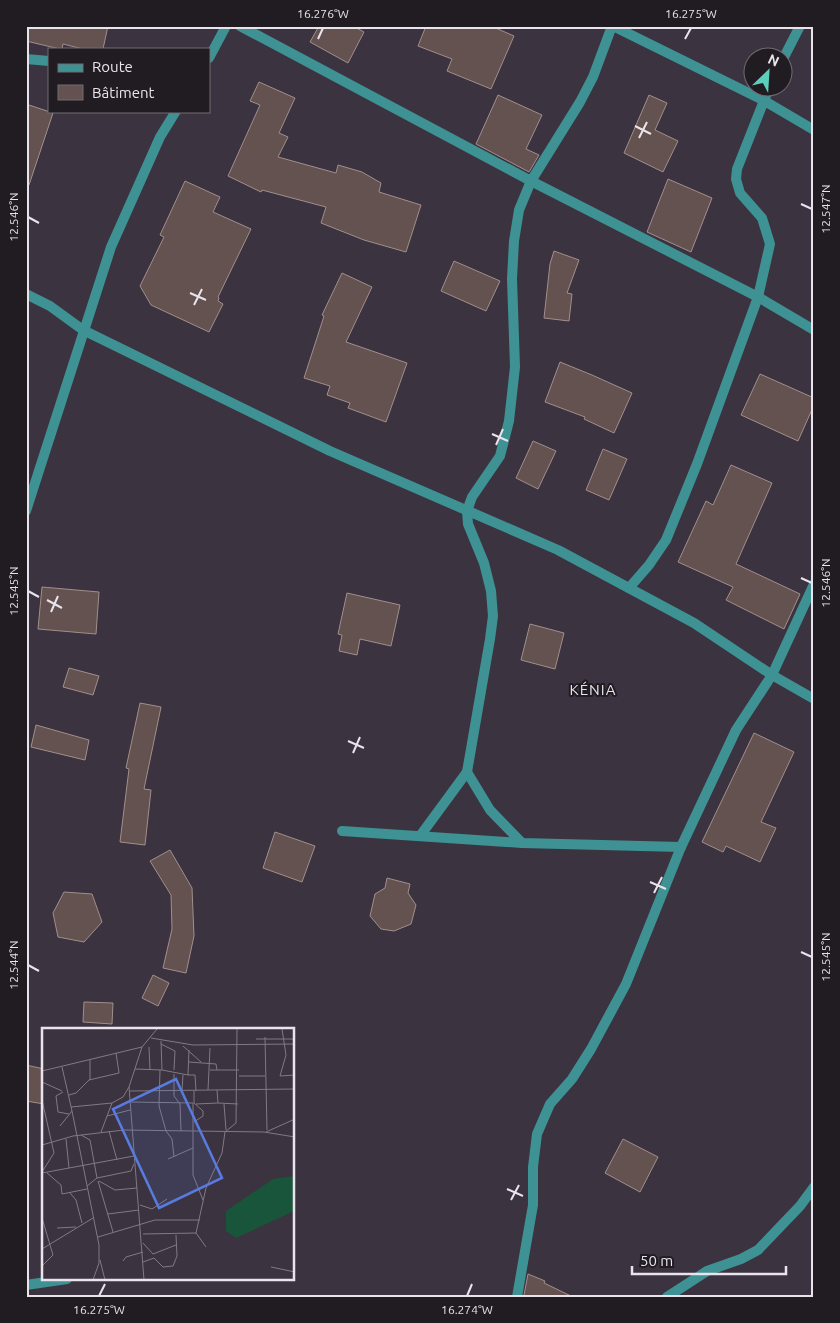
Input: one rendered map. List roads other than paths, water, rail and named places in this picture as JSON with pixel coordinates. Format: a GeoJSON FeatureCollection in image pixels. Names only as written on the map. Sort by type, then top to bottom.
{"type":"FeatureCollection","features":[{"type":"Feature","properties":{"kind":"street"},"geometry":{"type":"LineString","coordinates":[[210,56],[226,26]]}},
{"type":"Feature","properties":{"kind":"street"},"geometry":{"type":"LineString","coordinates":[[240,26],[531,181],[758,296],[814,330]]}},
{"type":"Feature","properties":{"kind":"street"},"geometry":{"type":"LineString","coordinates":[[420,836],[467,772],[493,616],[491,591],[484,563],[468,524],[467,512],[472,497],[500,456],[509,421],[515,367],[512,280],[514,241],[519,210],[531,181],[580,102],[593,77],[612,26],[763,100],[814,130]]}},
{"type":"Feature","properties":{"kind":"street"},"geometry":{"type":"LineString","coordinates":[[789,48],[800,26]]}},
{"type":"Feature","properties":{"kind":"street"},"geometry":{"type":"LineString","coordinates":[[26,59],[48,61]]}},
{"type":"Feature","properties":{"kind":"street"},"geometry":{"type":"LineString","coordinates":[[629,588],[649,565],[666,540],[697,464],[758,296],[770,244],[762,218],[740,193],[736,179],[737,169],[763,100]]}},
{"type":"Feature","properties":{"kind":"street"},"geometry":{"type":"LineString","coordinates":[[26,511],[111,247],[160,137],[175,112]]}},
{"type":"Feature","properties":{"kind":"street"},"geometry":{"type":"LineString","coordinates":[[26,294],[50,306],[83,330],[330,451],[558,550],[694,623],[772,675],[814,699]]}},
{"type":"Feature","properties":{"kind":"street"},"geometry":{"type":"LineString","coordinates":[[517,1297],[533,1206],[533,1167],[537,1134],[550,1104],[572,1079],[591,1049],[626,984],[681,848],[736,730],[772,675],[814,584]]}},
{"type":"Feature","properties":{"kind":"street"},"geometry":{"type":"LineString","coordinates":[[467,772],[490,810],[522,842]]}},
{"type":"Feature","properties":{"kind":"street"},"geometry":{"type":"LineString","coordinates":[[342,831],[522,842],[681,848]]}},
{"type":"Feature","properties":{"kind":"street"},"geometry":{"type":"LineString","coordinates":[[667,1297],[707,1271],[741,1259],[758,1250],[800,1206],[814,1187]]}},
{"type":"Feature","properties":{"kind":"street"},"geometry":{"type":"LineString","coordinates":[[26,1285],[60,1280]]}},
{"type":"Feature","properties":{"kind":"district","name":"KÉNIA"},"geometry":{"type":"Point","coordinates":[593,690]}}]}
